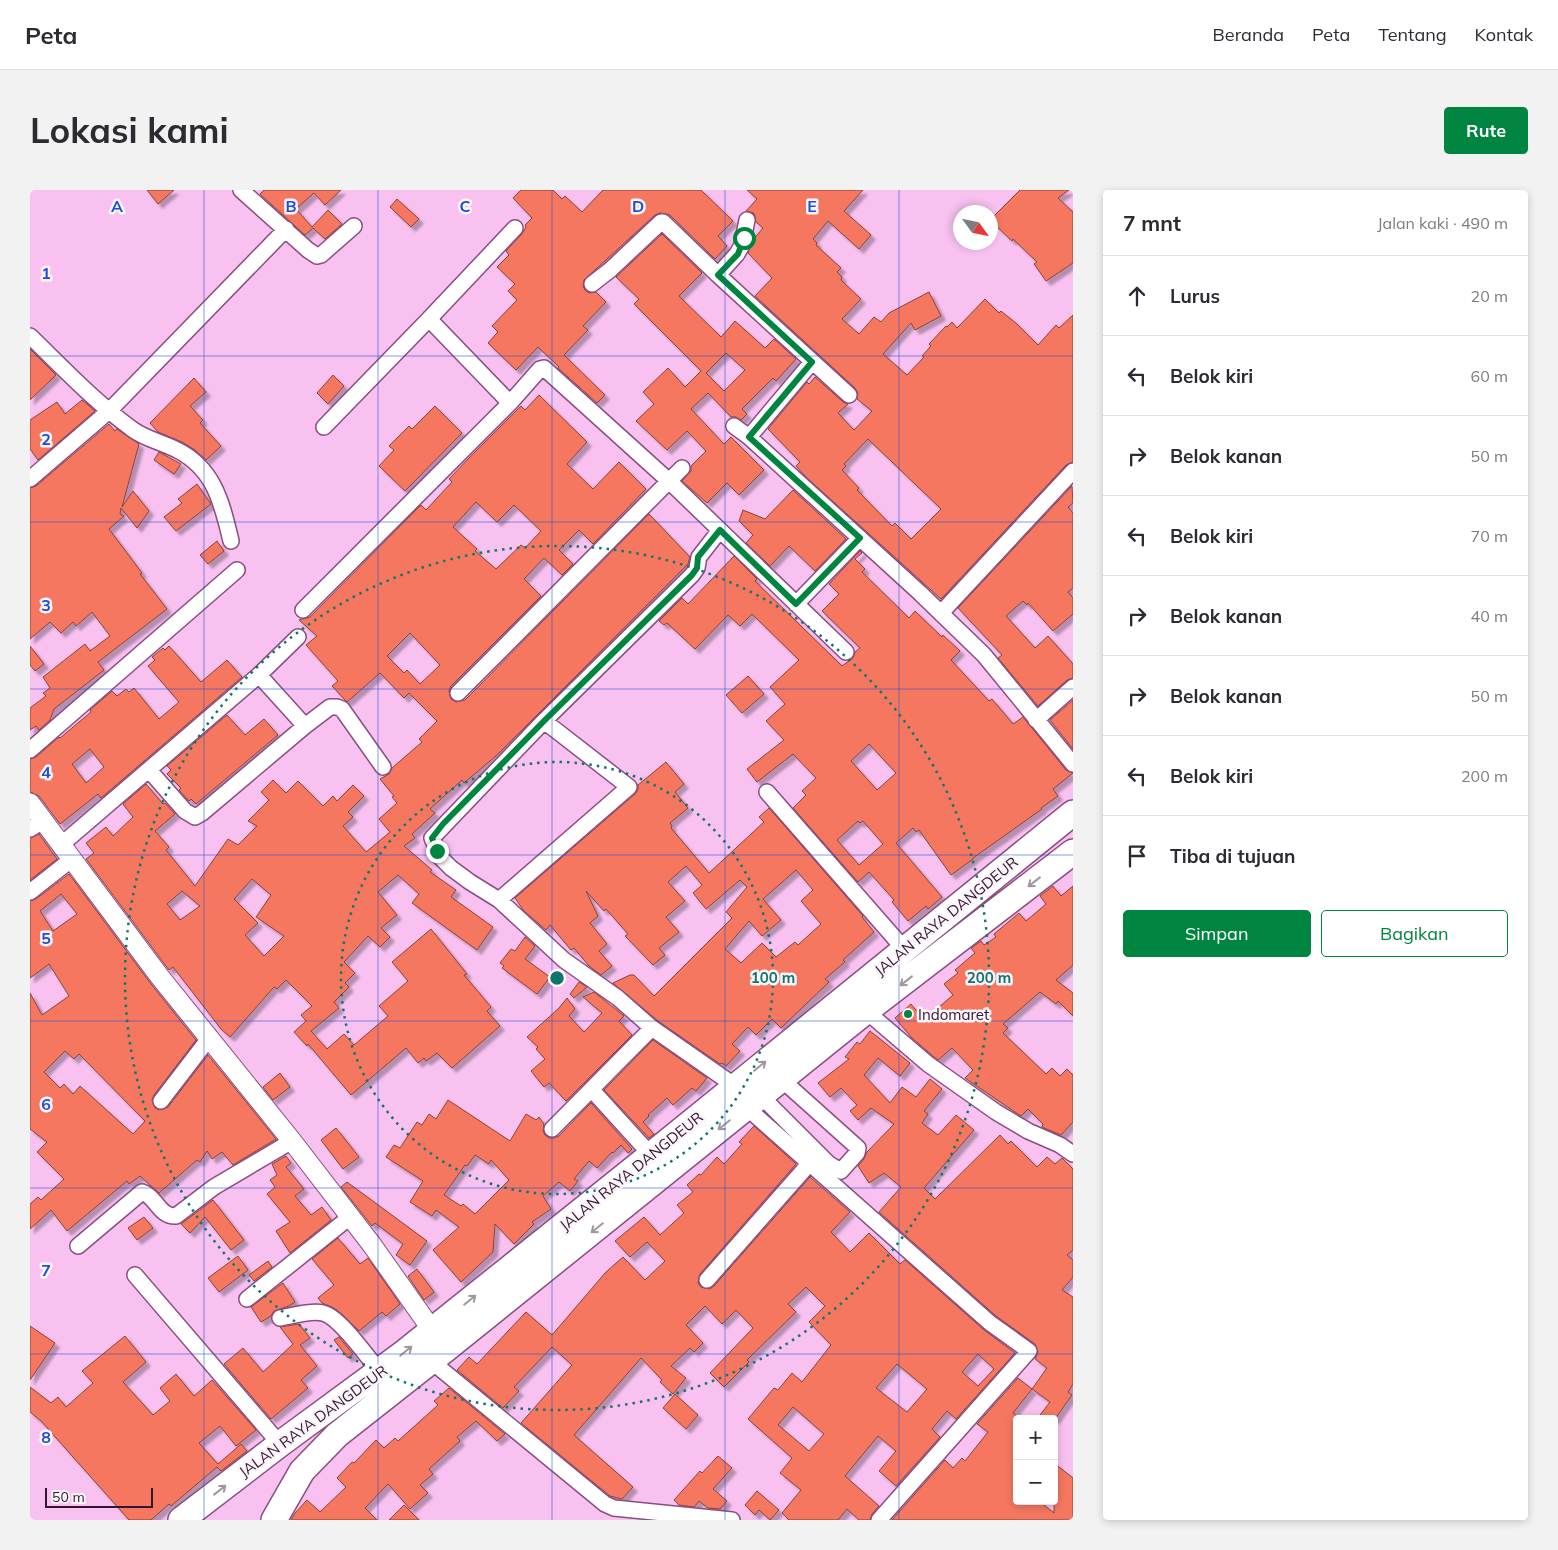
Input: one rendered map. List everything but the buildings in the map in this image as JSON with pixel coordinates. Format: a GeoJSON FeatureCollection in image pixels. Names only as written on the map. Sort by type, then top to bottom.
{"type":"FeatureCollection","features":[{"type":"Feature","properties":{"kind":"highway","name":"JALAN RAYA DANGDEUR"},"geometry":{"type":"LineString","coordinates":[[274,1520],[302,1471],[330,1442],[432,1361],[747,1096],[905,950],[1073,813]]}},
{"type":"Feature","properties":{"kind":"highway","name":"JALAN RAYA DANGDEUR"},"geometry":{"type":"LineString","coordinates":[[182,1520],[280,1444],[380,1372],[651,1156],[747,1096],[781,1079],[866,1011],[1073,852]]}},
{"type":"Feature","properties":{"kind":"street"},"geometry":{"type":"LineString","coordinates":[[241,190],[317,256],[321,255],[354,226]]}},
{"type":"Feature","properties":{"kind":"street"},"geometry":{"type":"LineString","coordinates":[[718,275],[738,254],[742,245],[747,220]]}},
{"type":"Feature","properties":{"kind":"street"},"geometry":{"type":"LineString","coordinates":[[592,284],[610,270],[661,222],[849,395]]}},
{"type":"Feature","properties":{"kind":"street"},"geometry":{"type":"LineString","coordinates":[[324,427],[515,228]]}},
{"type":"Feature","properties":{"kind":"street"},"geometry":{"type":"LineString","coordinates":[[30,479],[109,411],[286,229]]}},
{"type":"Feature","properties":{"kind":"street"},"geometry":{"type":"LineString","coordinates":[[429,319],[510,403]]}},
{"type":"Feature","properties":{"kind":"street"},"geometry":{"type":"LineString","coordinates":[[30,336],[109,411],[138,433],[187,456],[203,470],[216,487],[232,542]]}},
{"type":"Feature","properties":{"kind":"street"},"geometry":{"type":"LineString","coordinates":[[749,437],[812,362]]}},
{"type":"Feature","properties":{"kind":"street"},"geometry":{"type":"LineString","coordinates":[[303,610],[510,403],[540,368],[544,368],[669,481],[846,652]]}},
{"type":"Feature","properties":{"kind":"street"},"geometry":{"type":"LineString","coordinates":[[734,426],[749,437],[860,538],[984,655],[1073,764]]}},
{"type":"Feature","properties":{"kind":"street"},"geometry":{"type":"LineString","coordinates":[[458,693],[682,468]]}},
{"type":"Feature","properties":{"kind":"street"},"geometry":{"type":"LineString","coordinates":[[941,613],[1073,471]]}},
{"type":"Feature","properties":{"kind":"street"},"geometry":{"type":"LineString","coordinates":[[720,530],[698,557],[697,568],[692,575],[544,721],[432,838],[440,857],[450,868],[499,900],[564,960],[618,998],[652,1028],[747,1096],[841,1171],[853,1158],[858,1148],[781,1079]]}},
{"type":"Feature","properties":{"kind":"street"},"geometry":{"type":"LineString","coordinates":[[796,604],[860,538]]}},
{"type":"Feature","properties":{"kind":"street"},"geometry":{"type":"LineString","coordinates":[[30,750],[237,570]]}},
{"type":"Feature","properties":{"kind":"street"},"geometry":{"type":"LineString","coordinates":[[30,892],[149,770],[259,675],[298,637]]}},
{"type":"Feature","properties":{"kind":"street"},"geometry":{"type":"LineString","coordinates":[[259,675],[305,726]]}},
{"type":"Feature","properties":{"kind":"street"},"geometry":{"type":"LineString","coordinates":[[1036,720],[1073,687]]}},
{"type":"Feature","properties":{"kind":"street"},"geometry":{"type":"LineString","coordinates":[[149,770],[185,811],[195,817],[330,707],[342,709],[383,767]]}},
{"type":"Feature","properties":{"kind":"street"},"geometry":{"type":"LineString","coordinates":[[499,900],[629,787],[544,721]]}},
{"type":"Feature","properties":{"kind":"street"},"geometry":{"type":"LineString","coordinates":[[767,792],[905,950]]}},
{"type":"Feature","properties":{"kind":"street"},"geometry":{"type":"LineString","coordinates":[[30,803],[37,825],[67,852],[160,976],[292,1140],[432,1330]]}},
{"type":"Feature","properties":{"kind":"street"},"geometry":{"type":"LineString","coordinates":[[866,1011],[928,1064],[996,1112],[1028,1131],[1060,1145],[1073,1154]]}},
{"type":"Feature","properties":{"kind":"street"},"geometry":{"type":"LineString","coordinates":[[552,1129],[652,1028]]}},
{"type":"Feature","properties":{"kind":"street"},"geometry":{"type":"LineString","coordinates":[[161,1101],[210,1037]]}},
{"type":"Feature","properties":{"kind":"street"},"geometry":{"type":"LineString","coordinates":[[592,1090],[651,1156]]}},
{"type":"Feature","properties":{"kind":"street"},"geometry":{"type":"LineString","coordinates":[[747,1096],[810,1164],[990,1323],[1029,1351],[879,1520]]}},
{"type":"Feature","properties":{"kind":"street"},"geometry":{"type":"LineString","coordinates":[[78,1246],[142,1192],[148,1195],[167,1215],[176,1216],[214,1187],[292,1140]]}},
{"type":"Feature","properties":{"kind":"street"},"geometry":{"type":"LineString","coordinates":[[707,1280],[810,1164]]}},
{"type":"Feature","properties":{"kind":"street"},"geometry":{"type":"LineString","coordinates":[[247,1298],[350,1218]]}},
{"type":"Feature","properties":{"kind":"street"},"geometry":{"type":"LineString","coordinates":[[135,1275],[280,1444]]}},
{"type":"Feature","properties":{"kind":"street"},"geometry":{"type":"LineString","coordinates":[[280,1318],[324,1313],[344,1328],[380,1372]]}},
{"type":"Feature","properties":{"kind":"street"},"geometry":{"type":"LineString","coordinates":[[432,1361],[605,1504],[614,1508],[732,1520]]}},
{"type":"Feature","properties":{"kind":"place","name":"Indomaret"},"geometry":{"type":"Point","coordinates":[908,1014]}},
{"type":"Feature","properties":{"kind":"route"},"geometry":{"type":"LineString","coordinates":[[437,851],[432,838],[443,824],[692,575],[697,568],[698,557],[720,530],[796,604],[860,538],[749,437],[812,362],[718,275],[738,254],[744,238]]}}]}
